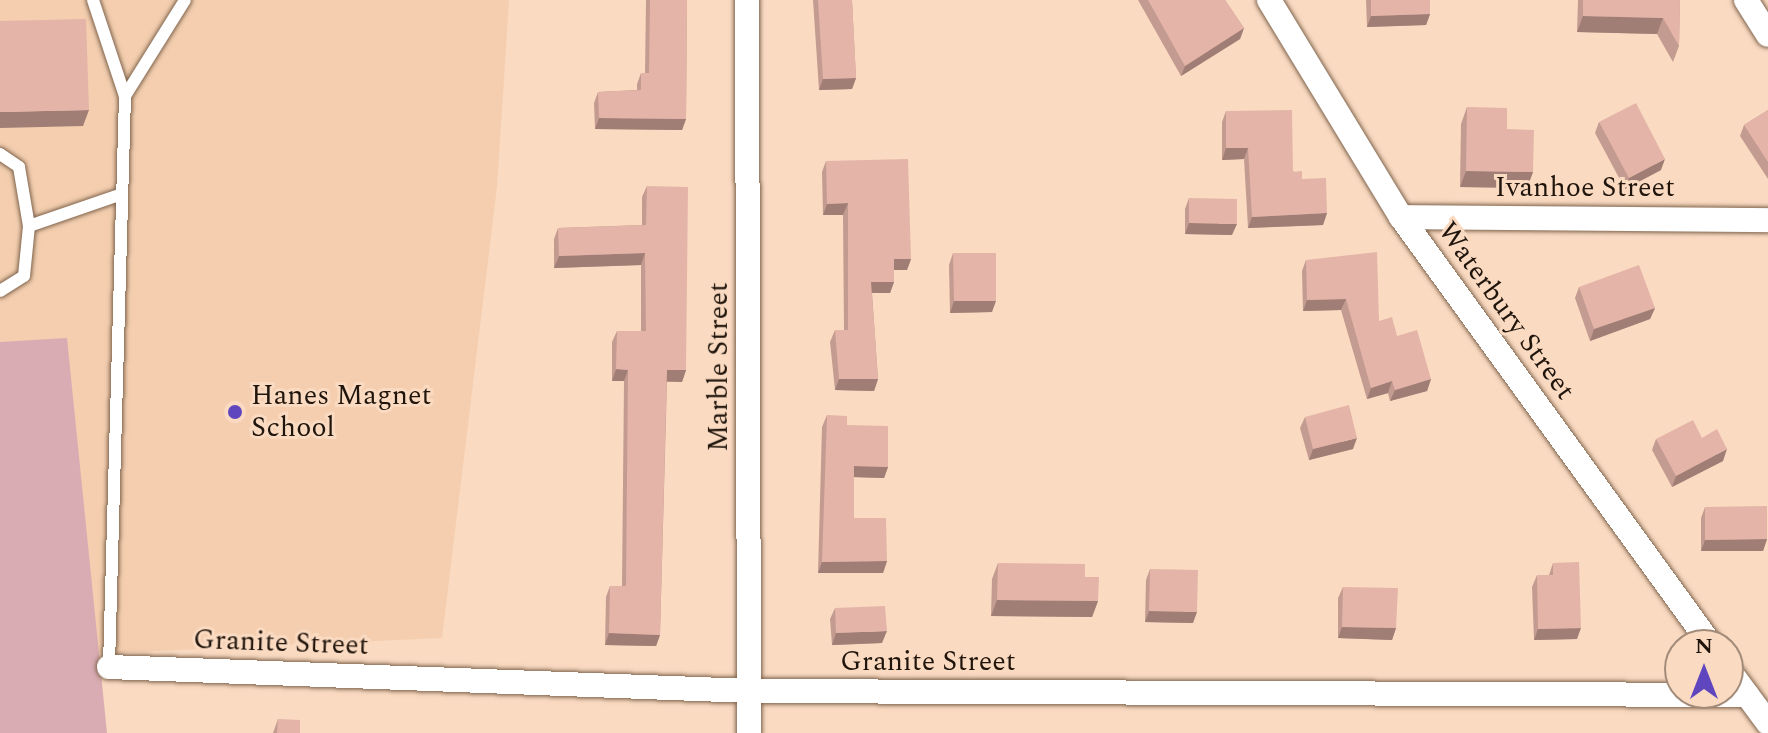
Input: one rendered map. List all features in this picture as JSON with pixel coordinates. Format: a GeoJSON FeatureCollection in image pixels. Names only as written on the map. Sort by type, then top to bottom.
{"type":"FeatureCollection","features":[{"type":"Feature","properties":{"kind":"street","name":"Marble Street"},"geometry":{"type":"LineString","coordinates":[[747,0],[749,733]]}},
{"type":"Feature","properties":{"kind":"street","name":"Waterbury Street"},"geometry":{"type":"LineString","coordinates":[[1269,0],[1401,217],[1699,629]]}},
{"type":"Feature","properties":{"kind":"street"},"geometry":{"type":"LineString","coordinates":[[1756,9],[1768,35]]}},
{"type":"Feature","properties":{"kind":"street","name":"Ivanhoe Street"},"geometry":{"type":"LineString","coordinates":[[1401,217],[1768,220]]}},
{"type":"Feature","properties":{"kind":"street","name":"Granite Street"},"geometry":{"type":"LineString","coordinates":[[109,667],[751,691],[1747,695]]}},
{"type":"Feature","properties":{"kind":"street"},"geometry":{"type":"LineString","coordinates":[[1744,691],[1768,723]]}},
{"type":"Feature","properties":{"kind":"lane"},"geometry":{"type":"LineString","coordinates":[[93,0],[125,96],[119,195],[109,667]]}},
{"type":"Feature","properties":{"kind":"lane"},"geometry":{"type":"LineString","coordinates":[[125,96],[185,0]]}},
{"type":"Feature","properties":{"kind":"lane"},"geometry":{"type":"LineString","coordinates":[[0,154],[19,167],[29,226],[24,276],[0,291]]}},
{"type":"Feature","properties":{"kind":"lane"},"geometry":{"type":"LineString","coordinates":[[29,226],[119,195]]}},
{"type":"Feature","properties":{"kind":"shaded area","name":"Hanes Magnet School"},"geometry":{"type":"Polygon","coordinates":[[[0,0],[509,0],[497,187],[442,638],[0,658],[0,0]]]}},
{"type":"Feature","properties":{"kind":"shaded area"},"geometry":{"type":"Polygon","coordinates":[[[67,338],[107,733],[0,733],[0,342],[67,338]]]}},
{"type":"Feature","properties":{"kind":"building"},"geometry":{"type":"Polygon","coordinates":[[[650,0],[687,0],[686,119],[599,118],[598,92],[641,90],[641,73],[649,73],[650,0]]]}},
{"type":"Feature","properties":{"kind":"building"},"geometry":{"type":"Polygon","coordinates":[[[818,0],[852,0],[856,78],[823,79],[818,0]]]}},
{"type":"Feature","properties":{"kind":"building"},"geometry":{"type":"Polygon","coordinates":[[[1148,0],[1225,0],[1244,28],[1185,66],[1148,0]]]}},
{"type":"Feature","properties":{"kind":"building"},"geometry":{"type":"Polygon","coordinates":[[[1371,0],[1430,0],[1430,14],[1371,16],[1371,0]]]}},
{"type":"Feature","properties":{"kind":"building"},"geometry":{"type":"Polygon","coordinates":[[[1583,0],[1680,0],[1679,46],[1663,18],[1583,16],[1583,0]]]}},
{"type":"Feature","properties":{"kind":"building"},"geometry":{"type":"Polygon","coordinates":[[[86,19],[89,110],[0,112],[0,21],[86,19]]]}},
{"type":"Feature","properties":{"kind":"building"},"geometry":{"type":"Polygon","coordinates":[[[1636,103],[1665,159],[1629,178],[1599,122],[1636,103]]]}},
{"type":"Feature","properties":{"kind":"building"},"geometry":{"type":"Polygon","coordinates":[[[1467,107],[1507,108],[1507,129],[1534,130],[1533,172],[1466,171],[1467,107]]]}},
{"type":"Feature","properties":{"kind":"building"},"geometry":{"type":"Polygon","coordinates":[[[1292,110],[1293,172],[1302,171],[1302,179],[1326,178],[1327,213],[1252,217],[1248,148],[1226,148],[1226,111],[1292,110]]]}},
{"type":"Feature","properties":{"kind":"building"},"geometry":{"type":"Polygon","coordinates":[[[1768,110],[1768,162],[1744,125],[1768,110]]]}},
{"type":"Feature","properties":{"kind":"building"},"geometry":{"type":"Polygon","coordinates":[[[908,159],[911,259],[894,259],[894,282],[871,282],[878,379],[839,379],[835,330],[848,330],[848,203],[827,204],[826,161],[908,159]]]}},
{"type":"Feature","properties":{"kind":"building"},"geometry":{"type":"Polygon","coordinates":[[[647,186],[688,187],[686,370],[667,370],[660,635],[609,633],[610,586],[626,586],[628,370],[616,369],[617,331],[646,331],[645,253],[559,256],[558,228],[646,225],[647,186]]]}},
{"type":"Feature","properties":{"kind":"building"},"geometry":{"type":"Polygon","coordinates":[[[1189,198],[1237,199],[1237,224],[1189,223],[1189,198]]]}},
{"type":"Feature","properties":{"kind":"building"},"geometry":{"type":"Polygon","coordinates":[[[1377,252],[1379,321],[1392,317],[1397,336],[1417,330],[1431,379],[1395,390],[1392,381],[1371,388],[1346,299],[1307,300],[1306,260],[1377,252]]]}},
{"type":"Feature","properties":{"kind":"building"},"geometry":{"type":"Polygon","coordinates":[[[953,253],[996,253],[996,301],[954,301],[953,253]]]}},
{"type":"Feature","properties":{"kind":"building"},"geometry":{"type":"Polygon","coordinates":[[[1639,265],[1655,308],[1594,329],[1579,287],[1639,265]]]}},
{"type":"Feature","properties":{"kind":"building"},"geometry":{"type":"Polygon","coordinates":[[[1349,405],[1357,438],[1313,449],[1305,417],[1349,405]]]}},
{"type":"Feature","properties":{"kind":"building"},"geometry":{"type":"Polygon","coordinates":[[[827,415],[847,416],[847,425],[888,426],[888,467],[854,466],[854,518],[886,518],[887,561],[822,562],[827,415]]]}},
{"type":"Feature","properties":{"kind":"building"},"geometry":{"type":"Polygon","coordinates":[[[1693,420],[1702,438],[1717,429],[1727,449],[1676,476],[1656,439],[1693,420]]]}},
{"type":"Feature","properties":{"kind":"building"},"geometry":{"type":"Polygon","coordinates":[[[1767,506],[1767,539],[1705,540],[1705,507],[1767,506]]]}},
{"type":"Feature","properties":{"kind":"building"},"geometry":{"type":"Polygon","coordinates":[[[1579,562],[1581,628],[1538,629],[1537,575],[1553,575],[1553,563],[1579,562]]]}},
{"type":"Feature","properties":{"kind":"building"},"geometry":{"type":"Polygon","coordinates":[[[998,563],[1085,564],[1085,577],[1099,577],[1098,601],[997,600],[998,563]]]}},
{"type":"Feature","properties":{"kind":"building"},"geometry":{"type":"Polygon","coordinates":[[[1150,569],[1198,570],[1197,612],[1149,611],[1150,569]]]}},
{"type":"Feature","properties":{"kind":"building"},"geometry":{"type":"Polygon","coordinates":[[[1343,587],[1398,588],[1396,628],[1342,627],[1343,587]]]}},
{"type":"Feature","properties":{"kind":"building"},"geometry":{"type":"Polygon","coordinates":[[[885,606],[887,631],[836,633],[835,608],[885,606]]]}},
{"type":"Feature","properties":{"kind":"building"},"geometry":{"type":"Polygon","coordinates":[[[278,719],[300,720],[300,733],[277,733],[278,719]]]}},
{"type":"Feature","properties":{"kind":"place","name":"Hanes Magnet School"},"geometry":{"type":"Point","coordinates":[235,412]}}]}
